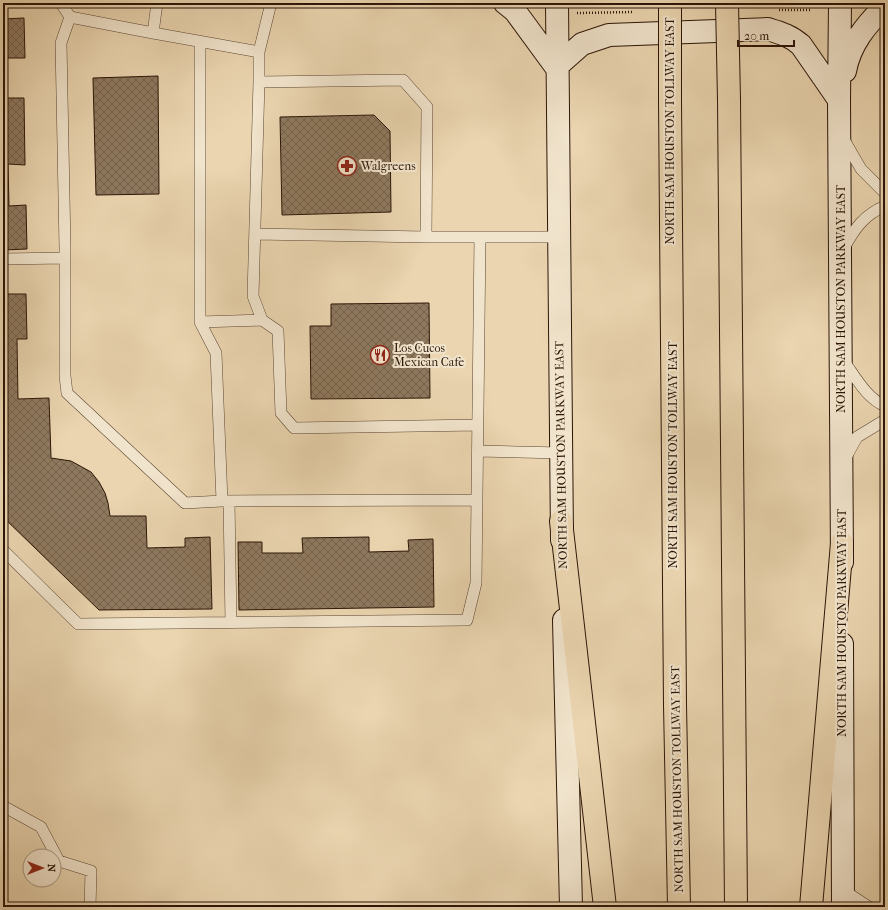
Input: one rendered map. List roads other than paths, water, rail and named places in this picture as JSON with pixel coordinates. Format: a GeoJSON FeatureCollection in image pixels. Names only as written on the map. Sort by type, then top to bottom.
{"type":"FeatureCollection","features":[{"type":"Feature","properties":{"kind":"highway","name":"NORTH SAM HOUSTON TOLLWAY EAST"},"geometry":{"type":"LineString","coordinates":[[670,3],[675,697],[679,907]]}},
{"type":"Feature","properties":{"kind":"highway"},"geometry":{"type":"LineString","coordinates":[[727,3],[736,907]]}},
{"type":"Feature","properties":{"kind":"highway"},"geometry":{"type":"LineString","coordinates":[[561,520],[605,907]]}},
{"type":"Feature","properties":{"kind":"highway"},"geometry":{"type":"LineString","coordinates":[[811,907],[842,543]]}},
{"type":"Feature","properties":{"kind":"main road"},"geometry":{"type":"LineString","coordinates":[[505,3],[515,11],[556,67],[582,44],[609,34],[768,29],[794,39],[801,45],[839,100]]}},
{"type":"Feature","properties":{"kind":"main road","name":"NORTH SAM HOUSTON PARKWAY EAST"},"geometry":{"type":"LineString","coordinates":[[556,3],[561,520],[571,907]]}},
{"type":"Feature","properties":{"kind":"main road","name":"NORTH SAM HOUSTON PARKWAY EAST"},"geometry":{"type":"LineString","coordinates":[[840,3],[839,100],[841,253],[842,899]]}},
{"type":"Feature","properties":{"kind":"main road"},"geometry":{"type":"LineString","coordinates":[[839,100],[848,58],[857,37],[872,18],[885,6]]}},
{"type":"Feature","properties":{"kind":"lane"},"geometry":{"type":"LineString","coordinates":[[62,3],[70,17],[61,43],[65,258],[65,376],[67,394],[185,503],[225,501],[477,500]]}},
{"type":"Feature","properties":{"kind":"lane"},"geometry":{"type":"LineString","coordinates":[[153,33],[157,3]]}},
{"type":"Feature","properties":{"kind":"lane"},"geometry":{"type":"LineString","coordinates":[[271,3],[259,52],[253,296],[262,320],[278,331],[281,413],[294,428],[478,425]]}},
{"type":"Feature","properties":{"kind":"lane"},"geometry":{"type":"LineString","coordinates":[[70,17],[259,52]]}},
{"type":"Feature","properties":{"kind":"lane"},"geometry":{"type":"LineString","coordinates":[[200,41],[200,322],[216,353],[231,622]]}},
{"type":"Feature","properties":{"kind":"lane"},"geometry":{"type":"LineString","coordinates":[[259,82],[403,80],[427,107],[426,237]]}},
{"type":"Feature","properties":{"kind":"lane"},"geometry":{"type":"LineString","coordinates":[[840,131],[861,168],[885,193]]}},
{"type":"Feature","properties":{"kind":"lane"},"geometry":{"type":"LineString","coordinates":[[841,253],[852,232],[862,221],[873,211],[885,206]]}},
{"type":"Feature","properties":{"kind":"lane"},"geometry":{"type":"LineString","coordinates":[[255,234],[426,237],[558,237]]}},
{"type":"Feature","properties":{"kind":"lane"},"geometry":{"type":"LineString","coordinates":[[3,550],[78,624],[467,620],[476,583],[480,237]]}},
{"type":"Feature","properties":{"kind":"lane"},"geometry":{"type":"LineString","coordinates":[[3,259],[65,258]]}},
{"type":"Feature","properties":{"kind":"lane"},"geometry":{"type":"LineString","coordinates":[[200,322],[262,320]]}},
{"type":"Feature","properties":{"kind":"lane"},"geometry":{"type":"LineString","coordinates":[[841,356],[867,393],[880,404],[885,406]]}},
{"type":"Feature","properties":{"kind":"lane"},"geometry":{"type":"LineString","coordinates":[[841,467],[857,437],[885,420]]}},
{"type":"Feature","properties":{"kind":"lane"},"geometry":{"type":"LineString","coordinates":[[478,451],[561,453]]}},
{"type":"Feature","properties":{"kind":"lane"},"geometry":{"type":"LineString","coordinates":[[3,806],[40,827],[59,861],[92,871],[90,907]]}},
{"type":"Feature","properties":{"kind":"lane"},"geometry":{"type":"LineString","coordinates":[[842,899],[869,907]]}},
{"type":"Feature","properties":{"kind":"place","name":"Walgreens"},"geometry":{"type":"Point","coordinates":[347,166]}},
{"type":"Feature","properties":{"kind":"place","name":"Los Cucos Mexican Cafe"},"geometry":{"type":"Point","coordinates":[380,355]}}]}
